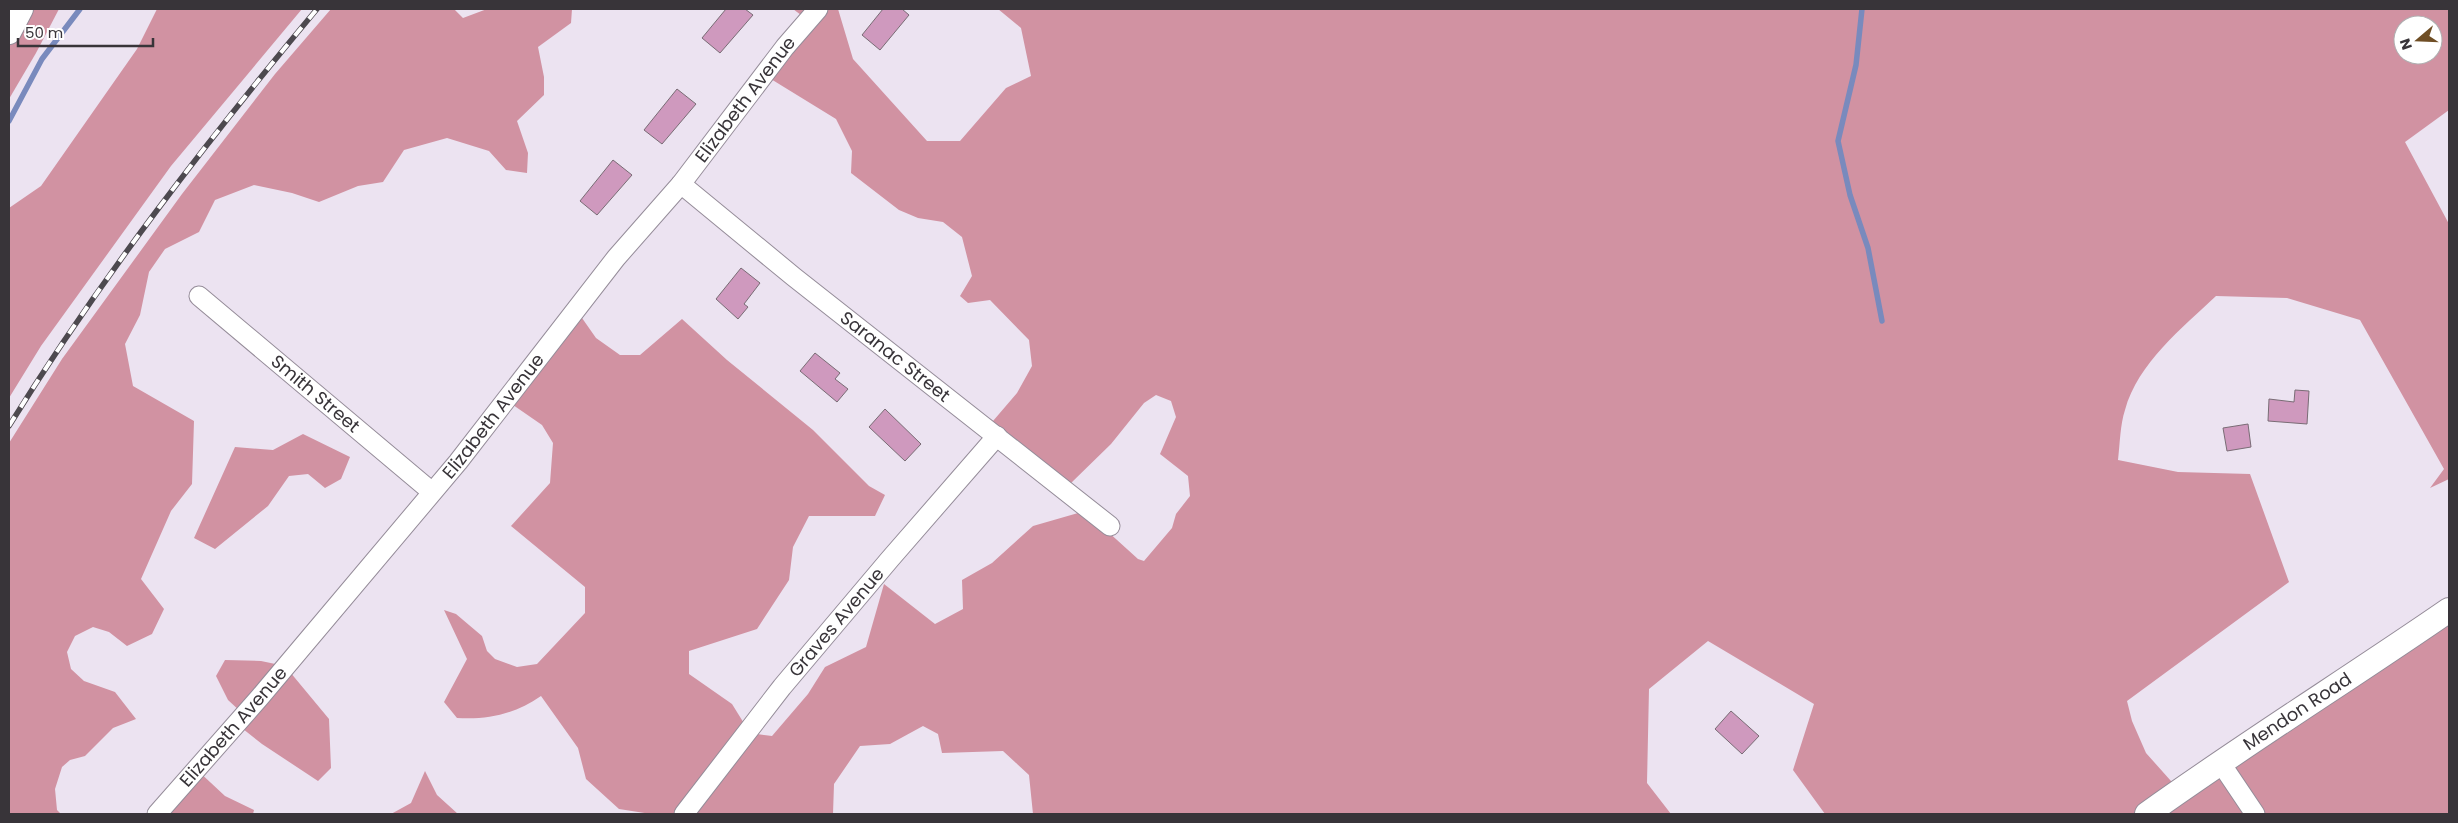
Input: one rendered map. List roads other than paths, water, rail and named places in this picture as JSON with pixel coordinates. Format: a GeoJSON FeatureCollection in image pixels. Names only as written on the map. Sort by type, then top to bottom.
{"type":"FeatureCollection","features":[{"type":"Feature","properties":{"kind":"street"},"geometry":{"type":"LineString","coordinates":[[9,32],[21,9]]}},
{"type":"Feature","properties":{"kind":"street","name":"Elizabeth Avenue"},"geometry":{"type":"LineString","coordinates":[[157,814],[260,697],[432,492],[616,258],[681,184],[785,47],[818,9]]}},
{"type":"Feature","properties":{"kind":"street","name":"Saranac Street"},"geometry":{"type":"LineString","coordinates":[[681,184],[779,265],[1110,526]]}},
{"type":"Feature","properties":{"kind":"street","name":"Smith Street"},"geometry":{"type":"LineString","coordinates":[[199,296],[432,492]]}},
{"type":"Feature","properties":{"kind":"street","name":"Graves Avenue"},"geometry":{"type":"LineString","coordinates":[[684,814],[782,687],[997,436]]}},
{"type":"Feature","properties":{"kind":"street","name":"Mendon Road"},"geometry":{"type":"LineString","coordinates":[[2147,814],[2220,762],[2288,719],[2449,610]]}},
{"type":"Feature","properties":{"kind":"street"},"geometry":{"type":"LineString","coordinates":[[2220,762],[2255,814]]}},
{"type":"Feature","properties":{"kind":"waterway"},"geometry":{"type":"LineString","coordinates":[[9,121],[42,59],[80,9]]}},
{"type":"Feature","properties":{"kind":"waterway"},"geometry":{"type":"LineString","coordinates":[[1862,9],[1856,65],[1838,141],[1850,195],[1868,248],[1882,321]]}},
{"type":"Feature","properties":{"kind":"railway"},"geometry":{"type":"LineString","coordinates":[[9,426],[80,318],[156,212],[317,9]]}}]}
